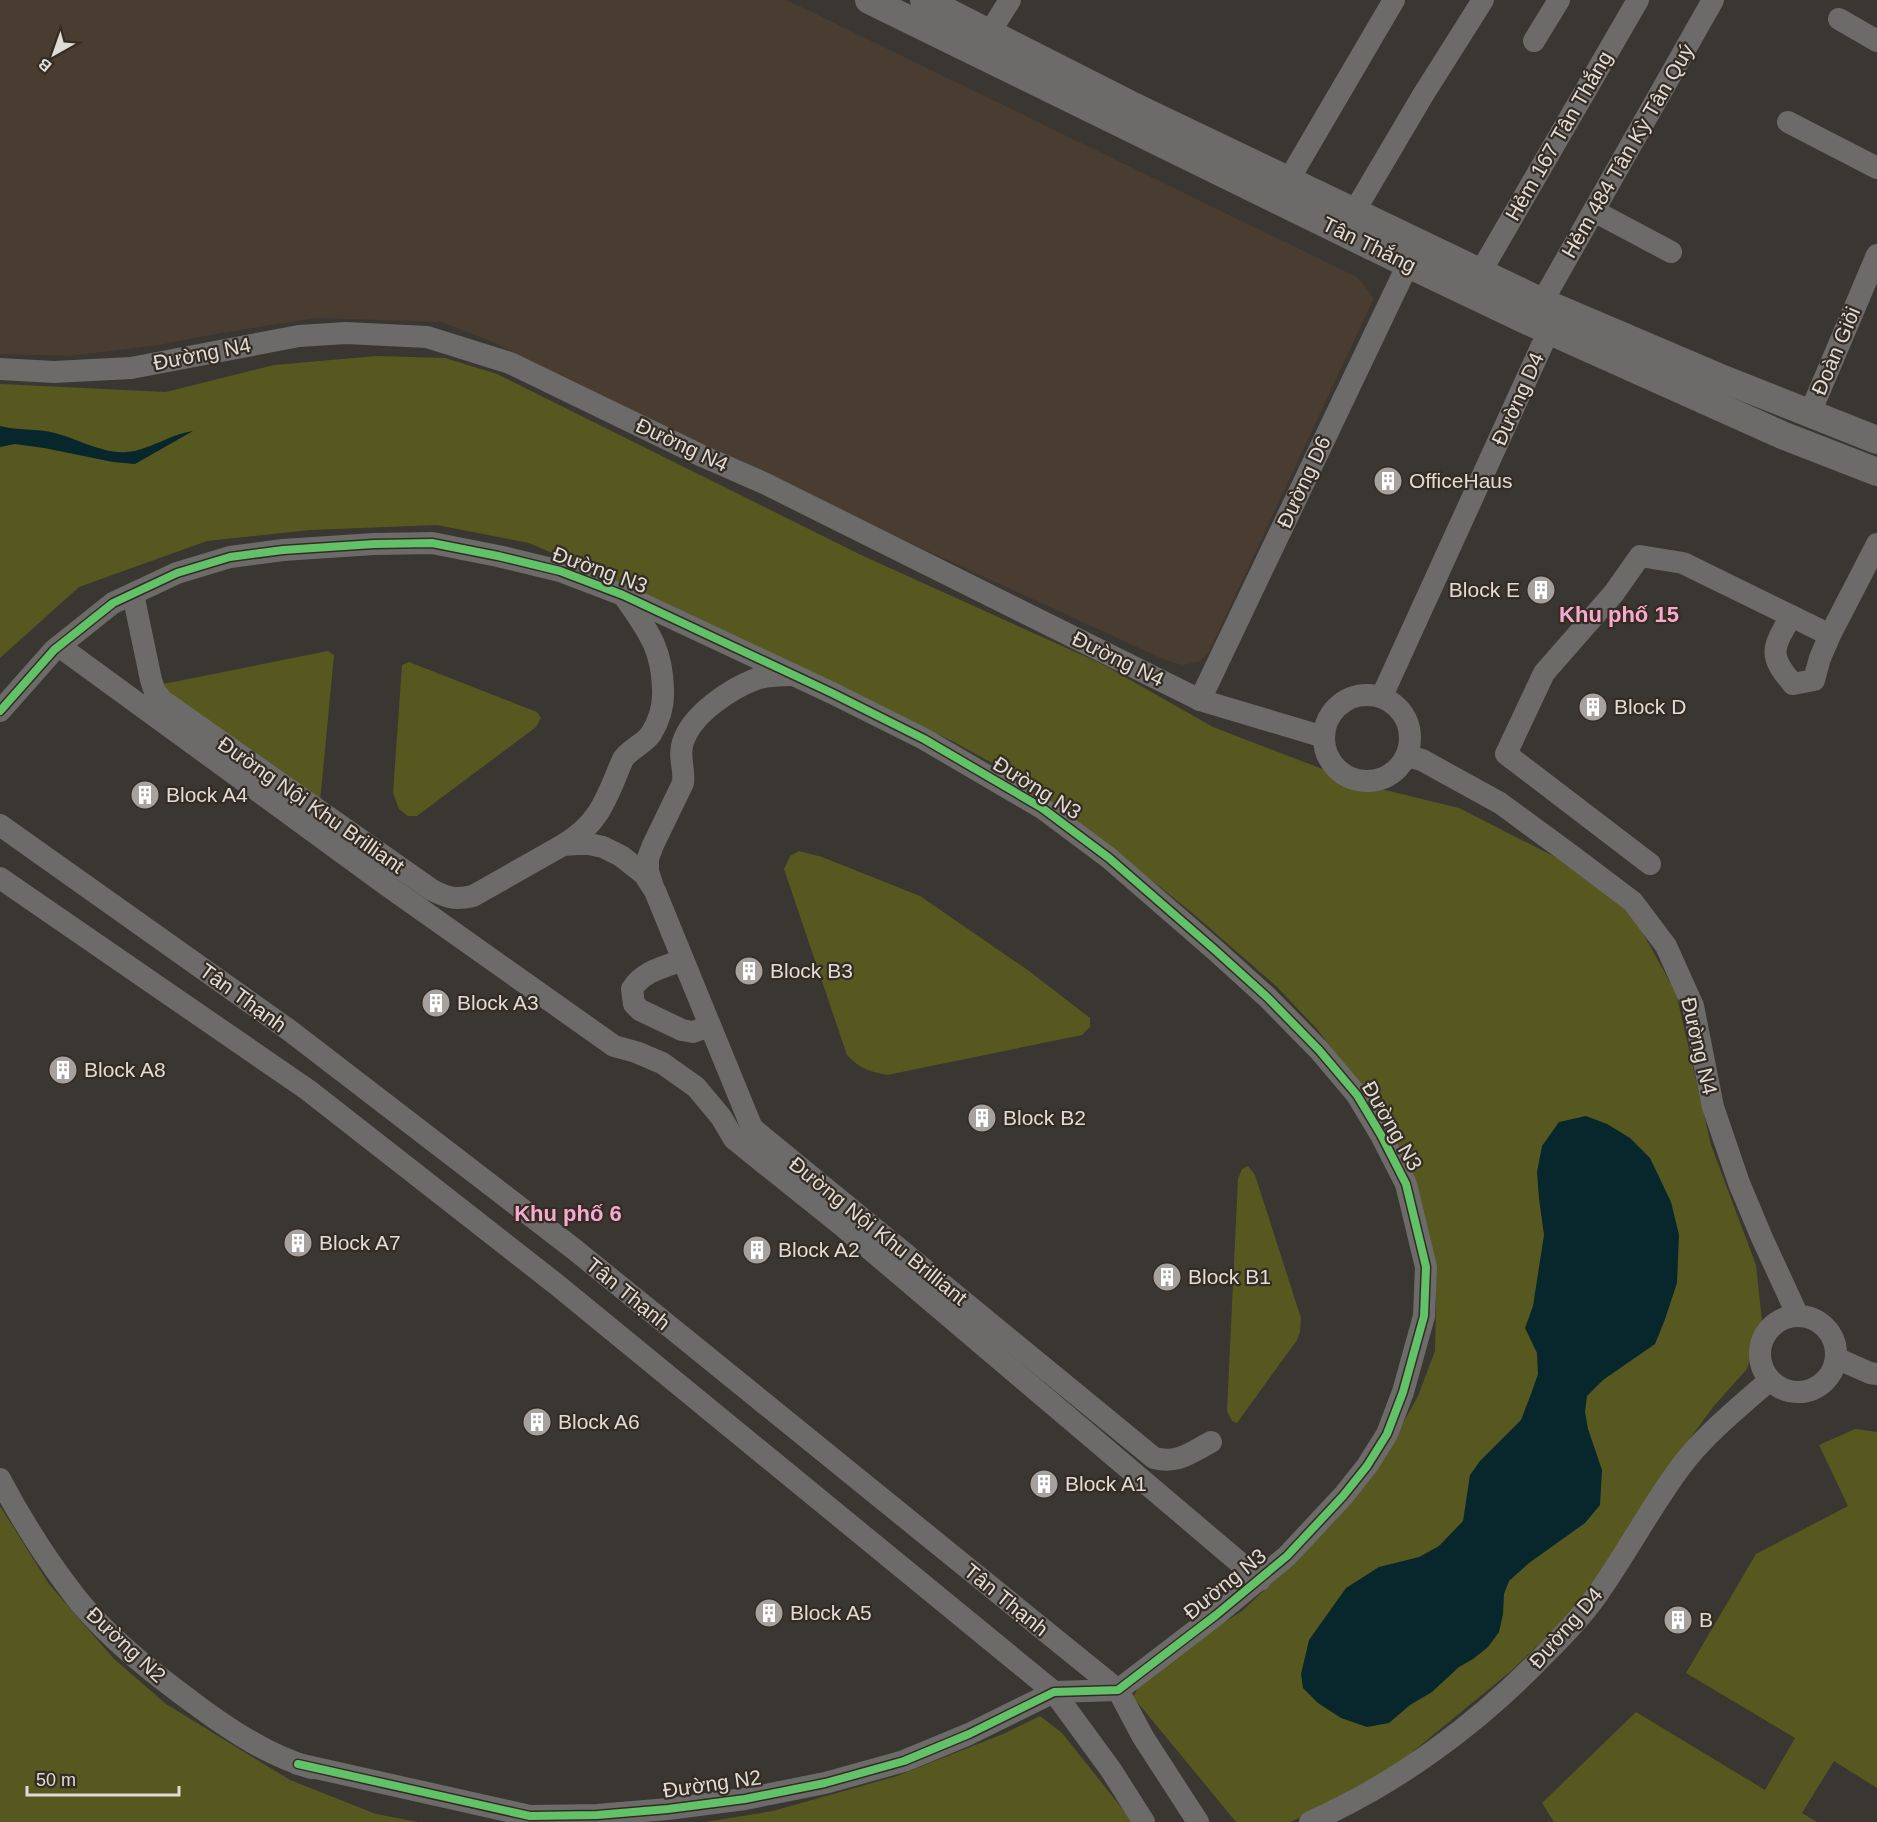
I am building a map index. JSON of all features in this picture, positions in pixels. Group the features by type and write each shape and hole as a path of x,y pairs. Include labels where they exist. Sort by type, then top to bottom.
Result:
{"street":[{"name":"Tân Thắng","path":"869,0 1545,316 1782,435 1877,472"},
{"name":"Tân Thắng","path":"924,0 1129,104 1354,212 1413,254"},
{"path":"990,32 1010,0"},
{"path":"1288,181 1394,0"},
{"path":"1354,212 1423,95 1483,0"},
{"path":"1534,40 1558,0"},
{"name":"Hẻm 167 Tân Thắng","path":"1475,283 1638,0"},
{"name":"Hẻm 484 Tân Kỳ Tân Quý","path":"1545,316 1594,211 1713,0"},
{"path":"1839,19 1877,41"},
{"path":"1788,122 1877,168"},
{"path":"1594,211 1671,252"},
{"name":"Đường D6","path":"1200,700 1413,254"},
{"name":"Đoàn Giỏi","path":"1810,413 1877,255"},
{"name":"Tân Thắng","path":"1545,316 1719,377 1877,440"},
{"name":"Đường D4","path":"1382,696 1545,316"},
{"name":"Đường N4","path":"0,369 54,372 131,368 299,336 346,333 427,337 510,363 562,387 700,455 766,484 1200,700 1324,737"},
{"name":"Đường N3","path":"0,711 59,645 113,603 177,573 230,556 375,544 432,543 560,571 623,595 924,739 1042,808 1109,858 1267,997 1319,1050 1357,1095 1406,1184 1426,1267 1424,1316 1403,1392 1387,1434 1367,1466 1317,1525 1287,1556 1216,1616 1118,1690"},
{"path":"1791,616 1775,645 1778,667 1793,684 1815,680 1820,658 1830,635 1877,544"},
{"path":"1650,864 1506,754 1544,673 1614,593 1640,556 1683,563 1830,635"},
{"name":"Đường Nội Khu Brilliant","path":"133,594 155,692 163,701 432,890 447,898 460,899 473,896 493,886 563,845 585,829 595,818 623,759 651,733 663,701 662,668 649,633 623,595"},
{"path":"59,645 388,886 614,1046 662,1063 696,1087 721,1117 734,1138 845,1228 1260,1580"},
{"name":"Đường Nội Khu Brilliant","path":"794,675 774,675 756,680 716,702 695,719 686,732 680,754 684,774 683,783 650,852 648,871 752,1128 1154,1458 1167,1461 1179,1459 1211,1442"},
{"path":"1364,695 1382,696 1403,713 1409,726 1411,739 1407,756 1392,775 1366,782 1352,779 1340,772 1330,761 1324,737 1329,718 1338,707 1350,699 1364,695"},
{"path":"641,743 652,741 666,744 678,755 682,764"},
{"name":"Đường N4","path":"1407,756 1422,760 1500,803 1571,855 1633,902 1666,946 1693,1006 1713,1107 1739,1183 1798,1316"},
{"path":"595,818 596,835 603,847"},
{"name":"Tân Thạnh","path":"0,825 289,1030 574,1249 1118,1690 1143,1737 1198,1822"},
{"name":"Đường Nội Khu Brilliant","path":"563,845 589,844 603,847 628,861 644,874 655,891"},
{"path":"628,861 642,859 650,852"},
{"name":"Tân Thạnh","path":"0,878 308,1090 556,1284 1054,1692 1111,1770 1144,1822"},
{"path":"683,960 647,973 637,980 632,989 634,1004 640,1010 682,1030 693,1032 710,1026"},
{"path":"1798,1316 1810,1318 1822,1324 1833,1340 1836,1358 1833,1370 1826,1380 1810,1390 1792,1392 1780,1388 1763,1370 1760,1357 1761,1345 1766,1333 1774,1324 1785,1318 1798,1316"},
{"path":"1836,1358 1877,1374"},
{"name":"Đường D4","path":"1310,1822 1396,1776 1502,1697 1526,1674 1568,1630 1596,1596 1680,1467 1711,1434 1770,1380"},
{"name":"Đường N2","path":"0,1479 10,1499 69,1589 108,1632 161,1680 222,1723 287,1761 530,1816 597,1815 668,1809 745,1799 825,1783 904,1761 969,1734 1054,1692 1118,1690"}],"shaded area":[{"path":"0,0 787,0 1357,277 1374,298 1209,652 1199,662 1182,665 1165,660 717,454 495,343 441,322 316,318 159,345 71,356 0,354"},
{"path":"377,356 445,358 497,374 861,555 1104,665 1213,727 1364,785 1459,808 1565,862 1634,917 1676,993 1711,1145 1756,1265 1762,1321 1747,1369 1713,1407 1665,1473 1610,1569 1569,1615 1511,1671 1399,1763 1291,1822 1236,1822 1133,1697 1141,1682 1171,1657 1242,1611 1304,1553 1374,1475 1418,1396 1435,1351 1436,1304 1433,1254 1349,1071 1317,1029 1276,986 1190,911 1065,811 1012,774 954,742 610,578 529,543 437,525 310,530 207,541 79,587 0,658 0,384 166,392 274,365"},
{"path":"328,651 334,655 320,802 168,695 163,684"},
{"path":"409,662 537,712 541,718 536,727 417,816 408,816 399,809 393,793 402,665"},
{"path":"799,851 822,857 920,896 1029,971 1090,1018 1090,1027 1082,1035 887,1075 861,1066 847,1055 784,869 790,856"},
{"path":"1248,1166 1255,1175 1301,1318 1297,1340 1237,1423 1232,1421 1227,1411 1238,1179 1242,1169"},
{"path":"1855,1429 1877,1432 1877,1788 1834,1761 1802,1813 1817,1822 1554,1822 1542,1803 1636,1712 1765,1790 1795,1738 1686,1673 1756,1554 1848,1506 1819,1445"},
{"path":"0,1506 49,1584 113,1658 166,1704 290,1780 376,1814 418,1822 0,1822"},
{"path":"1040,1716 1062,1733 1133,1822 705,1822 773,1811 897,1776 1003,1734"}],"water":[{"path":"0,426 48,431 118,452 135,451 193,431 135,464 15,444 0,447"},
{"path":"1586,1116 1607,1124 1630,1138 1650,1158 1671,1202 1679,1235 1677,1283 1655,1344 1603,1380 1587,1396 1585,1412 1588,1429 1602,1470 1600,1505 1585,1523 1529,1563 1509,1581 1504,1594 1499,1632 1488,1647 1389,1723 1367,1727 1341,1718 1318,1703 1303,1688 1301,1674 1309,1640 1346,1588 1379,1567 1419,1557 1439,1546 1463,1521 1470,1475 1480,1461 1521,1420 1538,1374 1537,1353 1525,1328 1533,1306 1544,1235 1537,1172 1542,1146 1559,1122"}],"cycle path":[{"path":"0,711 54,650 113,603 177,573 230,557 283,550 432,543 560,571 623,595 832,693 924,739 1042,808 1109,858 1215,950 1267,997 1319,1050 1357,1095 1406,1184 1426,1267 1424,1316 1403,1392 1387,1434 1367,1466 1343,1496 1287,1556 1216,1615 1118,1690 1054,1692 969,1734 904,1761 825,1783 745,1799 668,1809 597,1815 530,1816 298,1764"}],"place":[{"name":"OfficeHaus","path":"1388,481"},
{"name":"Block E","path":"1541,590"},
{"name":"Block D","path":"1593,707"},
{"name":"Block A4","path":"145,795"},
{"name":"Block B3","path":"749,971"},
{"name":"Block A3","path":"436,1003"},
{"name":"Block A8","path":"63,1070"},
{"name":"Block B2","path":"982,1118"},
{"name":"Block A7","path":"298,1243"},
{"name":"Block A2","path":"757,1250"},
{"name":"Block B1","path":"1167,1277"},
{"name":"Block A6","path":"537,1422"},
{"name":"Block A1","path":"1044,1484"},
{"name":"Block A5","path":"769,1613"},
{"name":"B","path":"1678,1620"}],"district":[{"name":"Khu phố 15","path":"1619,614"},
{"name":"Khu phố 6","path":"568,1213"}]}
